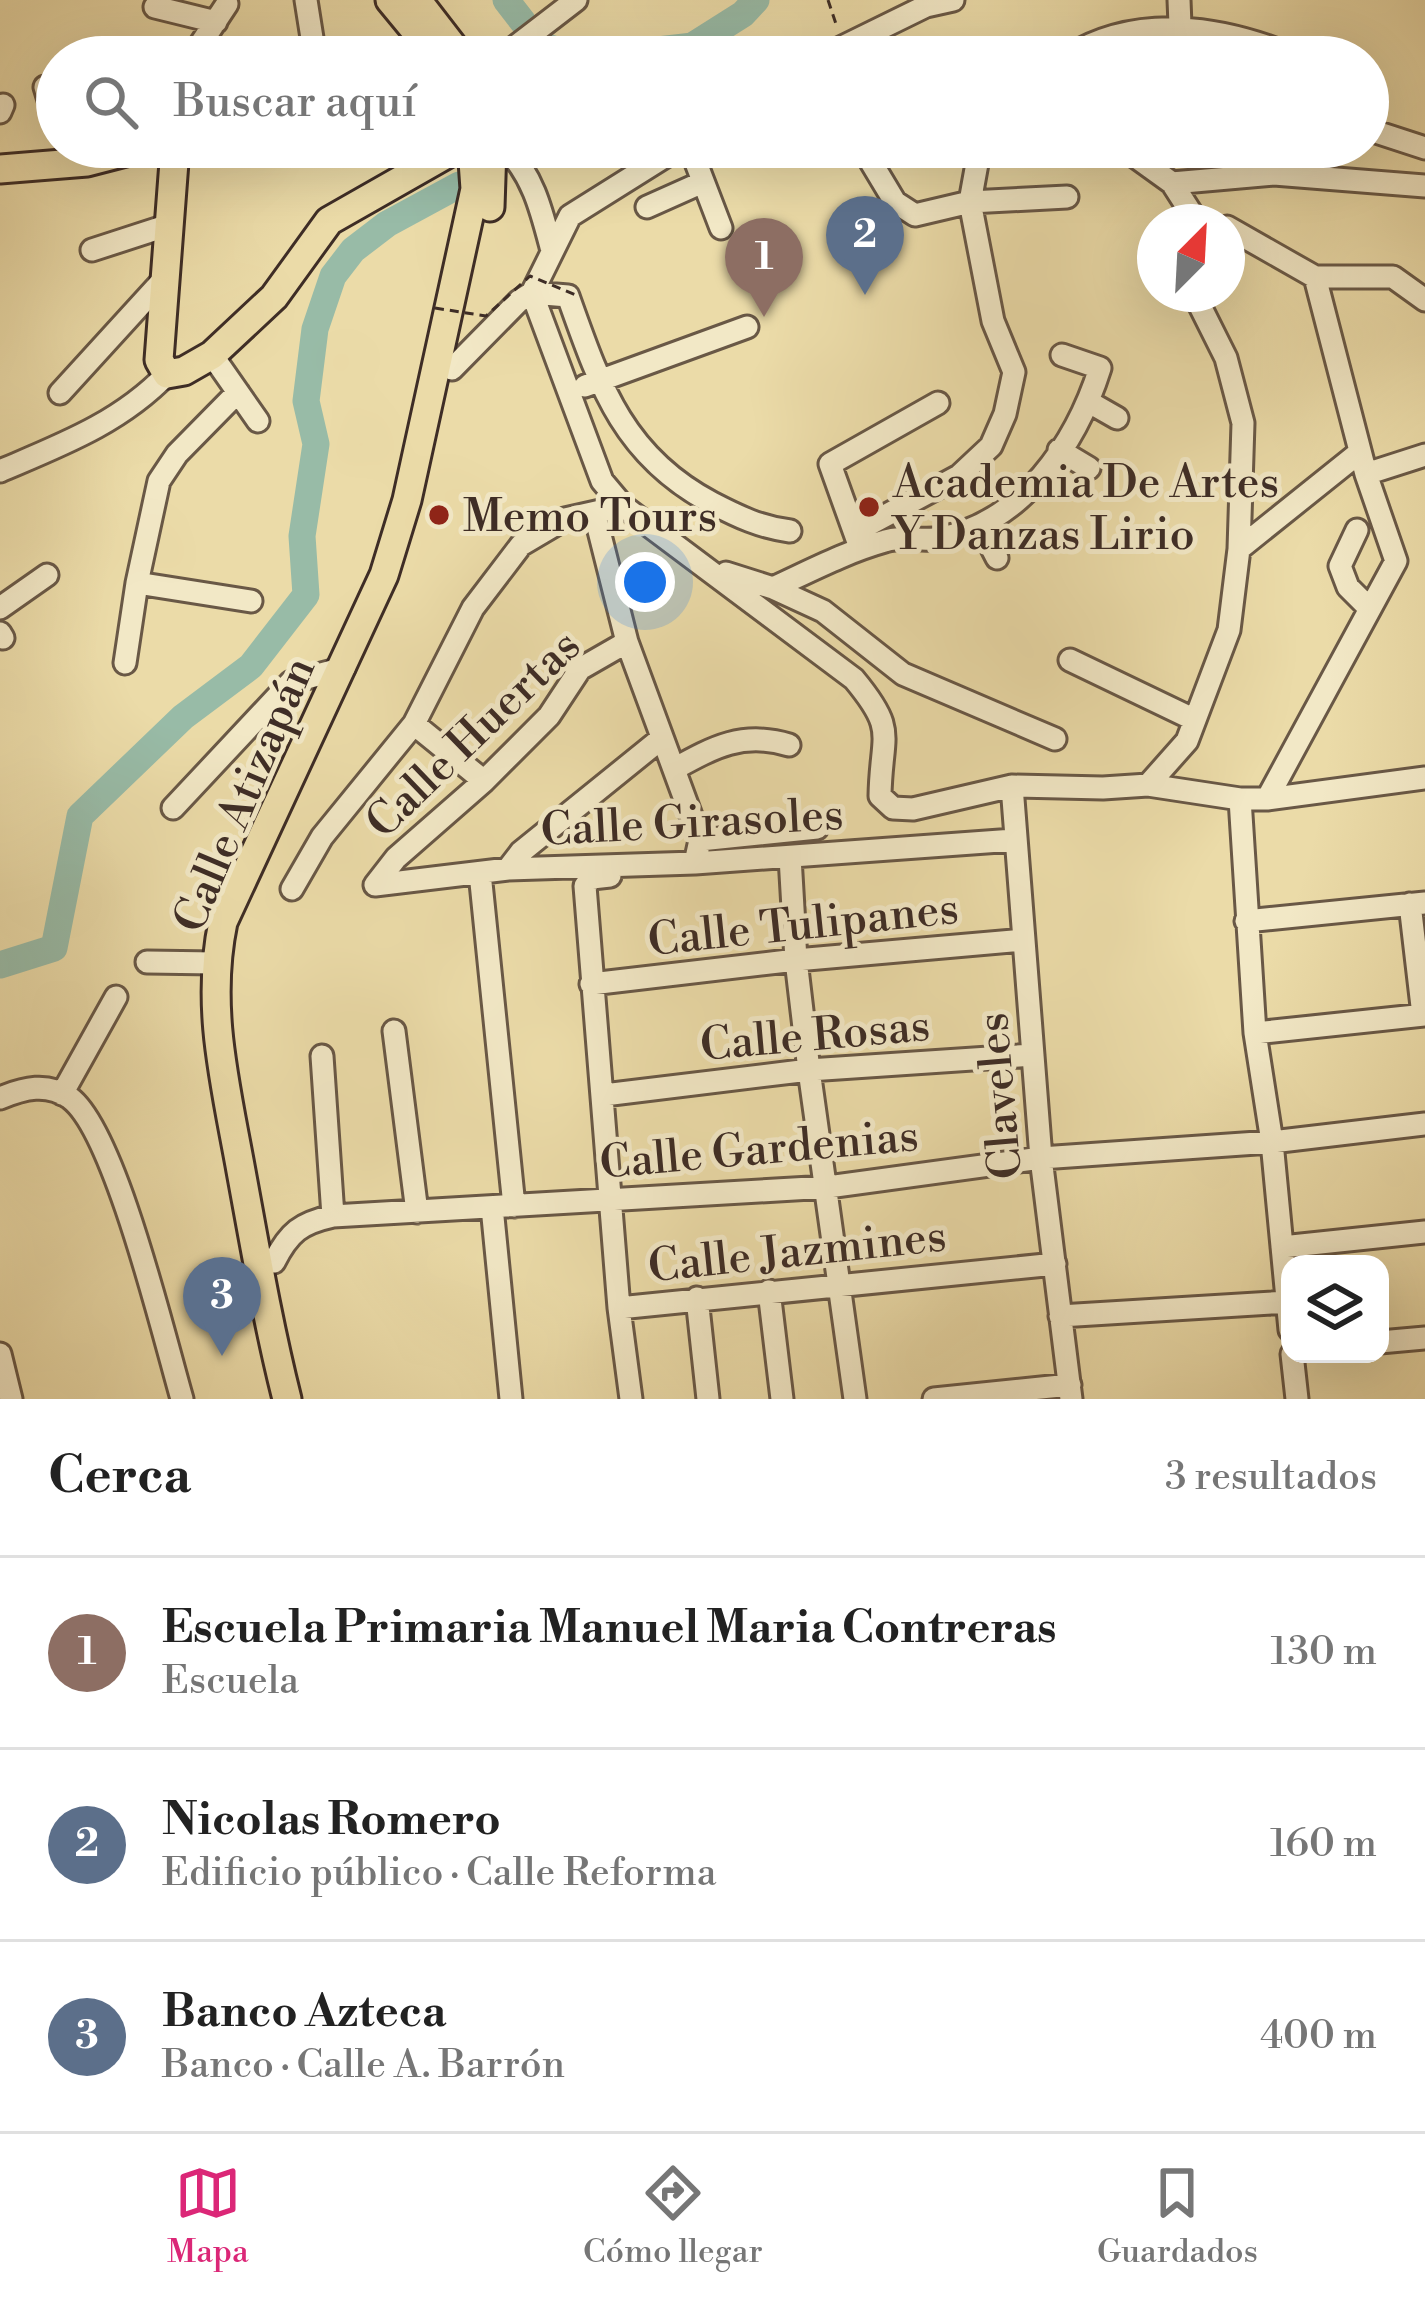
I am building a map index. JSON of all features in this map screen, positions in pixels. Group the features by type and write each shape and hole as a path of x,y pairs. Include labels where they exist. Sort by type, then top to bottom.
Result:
{"main road":[{"path":"390,0 420,36"},
{"path":"417,0 445,36"},
{"path":"0,169 36,161"},
{"path":"174,168 159,360 167,374 184,371 212,355 274,297 329,221 422,168"},
{"path":"443,369 475,189 474,168"},
{"path":"443,369 493,195 492,168"},
{"name":"Calle Atizapán","path":"266,1263 216,1040 214,963 224,922 384,575 443,369"},
{"name":"Calle Atizapán","path":"266,1263 234,1035 231,962 240,928 358,679 398,583 422,506 443,369"},
{"path":"266,1263 287,1399"},
{"path":"266,1263 304,1399"}],"street":[{"path":"306,0 312,36"},
{"path":"529,36 576,0"},
{"path":"860,36 926,6 953,0"},
{"path":"1179,0 1180,25"},
{"path":"155,7 222,13 206,36"},
{"path":"1116,36 1180,25 1220,36"},
{"path":"1389,136 1425,148"},
{"path":"522,168 538,196 551,247"},
{"path":"443,369 532,293 570,216 647,168"},
{"path":"698,168 721,228"},
{"path":"875,168 895,202 915,215 970,202 1066,197"},
{"path":"773,588 959,476 991,446 1005,414 1014,372 993,321 970,202 976,168"},
{"path":"1151,168 1172,183 1189,204"},
{"path":"1172,183 1274,174 1425,186"},
{"path":"647,207 704,182"},
{"path":"92,250 169,225"},
{"path":"1245,237 1316,278 1393,277 1425,300"},
{"path":"60,393 164,278"},
{"path":"1267,799 1396,561 1357,464 1316,278"},
{"path":"532,293 568,296 598,382 625,430 665,473 758,527 790,531"},
{"path":"532,293 602,481 623,506 854,679 877,706 886,728 880,796 893,808 913,809 1012,786 1148,785 1267,799 1418,780 1425,760"},
{"path":"1148,785 1186,741 1195,720 1229,631 1239,549 1243,423 1226,358 1203,312"},
{"path":"567,392 748,327"},
{"path":"212,355 258,421"},
{"path":"857,541 937,539 981,527 1025,497 1089,402 1100,368 1062,356"},
{"path":"2,465 79,439 141,401 167,374"},
{"path":"125,662 160,481 177,454 238,392"},
{"path":"1089,402 1117,418"},
{"path":"857,541 830,464 938,403"},
{"path":"1059,450 1089,468"},
{"path":"1239,549 1357,464 1425,455"},
{"path":"292,889 322,837 414,724 473,608 521,545 565,519 623,506"},
{"path":"595,514 627,642 700,841"},
{"path":"981,527 997,558"},
{"path":"1357,530 1340,566 1348,587 1370,609"},
{"path":"710,567 823,611 903,674 1055,739"},
{"path":"0,608 47,575"},
{"path":"137,583 251,602"},
{"name":"Calle Huertas","path":"375,885 396,858 549,716 580,669 627,642"},
{"path":"1070,660 1195,720"},
{"path":"173,808 291,682 344,668"},
{"path":"414,724 484,781"},
{"path":"674,769 733,740 764,737 789,746"},
{"path":"508,869 521,852 662,738"},
{"name":"Claveles","path":"1012,786 1041,1158 1071,1392"},
{"path":"1240,799 1255,1033 1283,1255"},
{"path":"631,1399 591,984 587,880 667,872 684,864 700,841 817,828"},
{"name":"Calle Girasoles","path":"375,885 508,869 684,864 1014,840"},
{"path":"790,857 808,1070 856,1399"},
{"path":"480,872 511,1399"},
{"path":"1246,921 1418,903 1424,1015 1255,1033"},
{"name":"Calle Tulipanes","path":"591,984 1024,940"},
{"path":"147,962 214,963"},
{"path":"62,1094 116,997"},
{"path":"394,1031 416,1212"},
{"name":"Calle Rosas","path":"604,1095 808,1070 1033,1055"},
{"path":"322,1056 333,1216"},
{"path":"0,1098 41,1087 62,1094 91,1120 111,1165 182,1399"},
{"name":"Calle Gardenias","path":"266,1263 295,1229 333,1216 828,1187 1041,1158 1272,1142 1425,1124"},
{"path":"1282,1247 1425,1232"},
{"name":"Calle Jazmines","path":"619,1308 1055,1264"},
{"path":"769,1291 782,1399"},
{"path":"697,1298 708,1399"},
{"path":"1060,1316 1281,1302"},
{"path":"1389,1341 1425,1338"},
{"path":"0,1354 11,1399"},
{"path":"1293,1363 1297,1399"},
{"path":"934,1399 1071,1392"}],"path":[{"path":"828,0 839,36"},
{"path":"435,308 485,316 530,276 576,295"}],"waterway":[{"path":"506,0 523,22"},
{"path":"708,36 756,0"},
{"path":"0,965 54,948 80,816 183,717 251,666 306,595 302,536 316,444 306,401 315,329 333,276 353,250 387,224 459,185"}],"place":[{"name":"Nicolas Romero","path":"865,295"},
{"name":"Escuela Primaria Manuel Maria Contreras","path":"764,317"},
{"name":"Academia De Artes Y Danzas Lirio","path":"869,507"},
{"name":"Memo Tours","path":"439,515"},
{"name":"Banco Azteca","path":"222,1356"}]}
